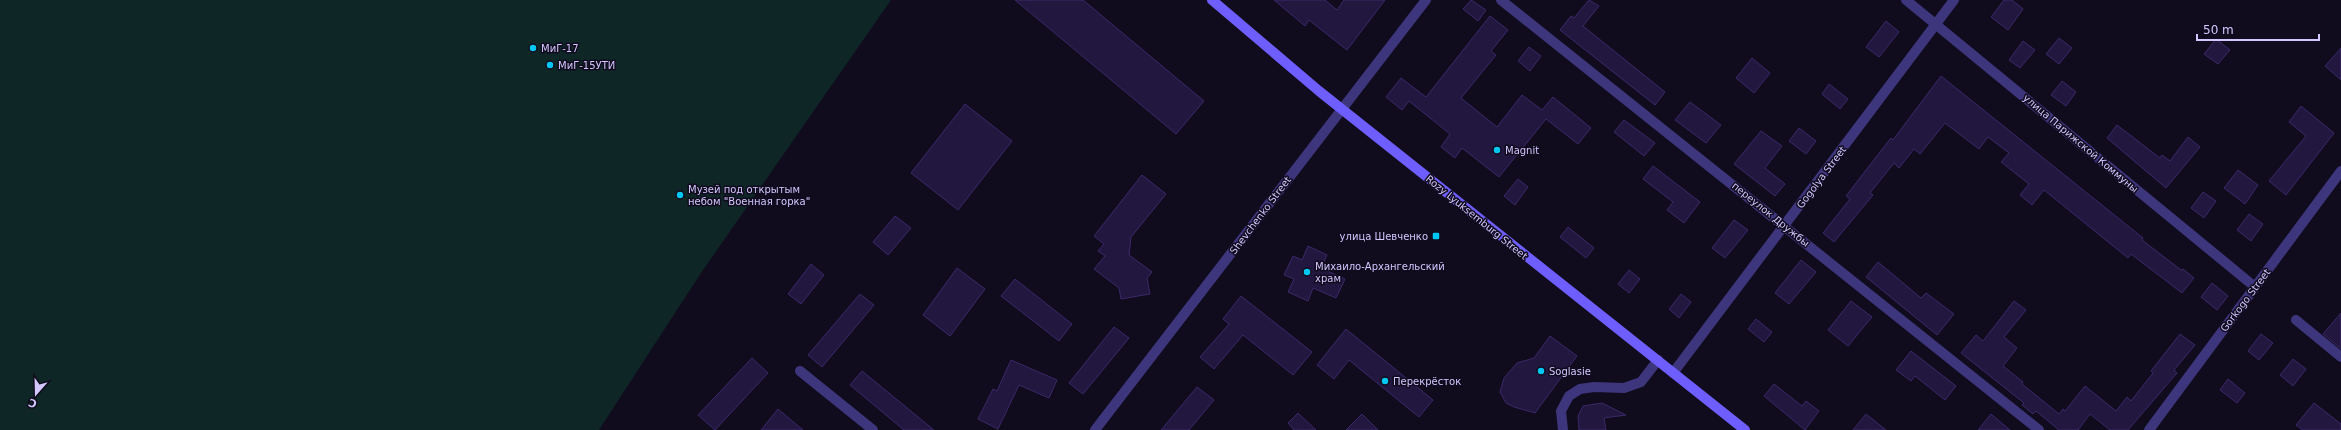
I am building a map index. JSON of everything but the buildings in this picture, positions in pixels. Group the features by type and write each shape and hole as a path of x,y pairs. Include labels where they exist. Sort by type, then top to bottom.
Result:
{"main road":[{"name":"Rozy Lyuksemburg Street","path":"1212,0 1342,109 1745,430"}],"street":[{"name":"Shevchenko Street","path":"1095,430 1426,0"},
{"name":"переулок Дружбы","path":"1501,0 2039,430"},
{"name":"улица Парижской Коммуны","path":"1906,0 2255,287"},
{"name":"Gogolya Street","path":"1673,372 1954,0"},
{"name":"Gorkogo Street","path":"2149,430 2341,171"},
{"path":"2296,320 2341,357"},
{"path":"1563,430 1561,411 1569,396 1580,389 1594,387 1624,388 1641,382 1658,360"},
{"path":"800,371 874,430"}],"green space":[{"path":"0,0 891,0 701,273 599,430 0,430"}],"place":[{"name":"МиГ-17","path":"533,48"},
{"name":"МиГ-15УТИ","path":"550,65"},
{"name":"Magnit","path":"1497,150"},
{"name":"Музей под открытым небом \"Военная горка\"","path":"680,195"},
{"name":"улица Шевченко","path":"1436,236"},
{"name":"Михаило-Архангельский храм","path":"1307,272"},
{"name":"Soglasie","path":"1541,371"},
{"name":"Перекрёсток","path":"1385,381"}]}
